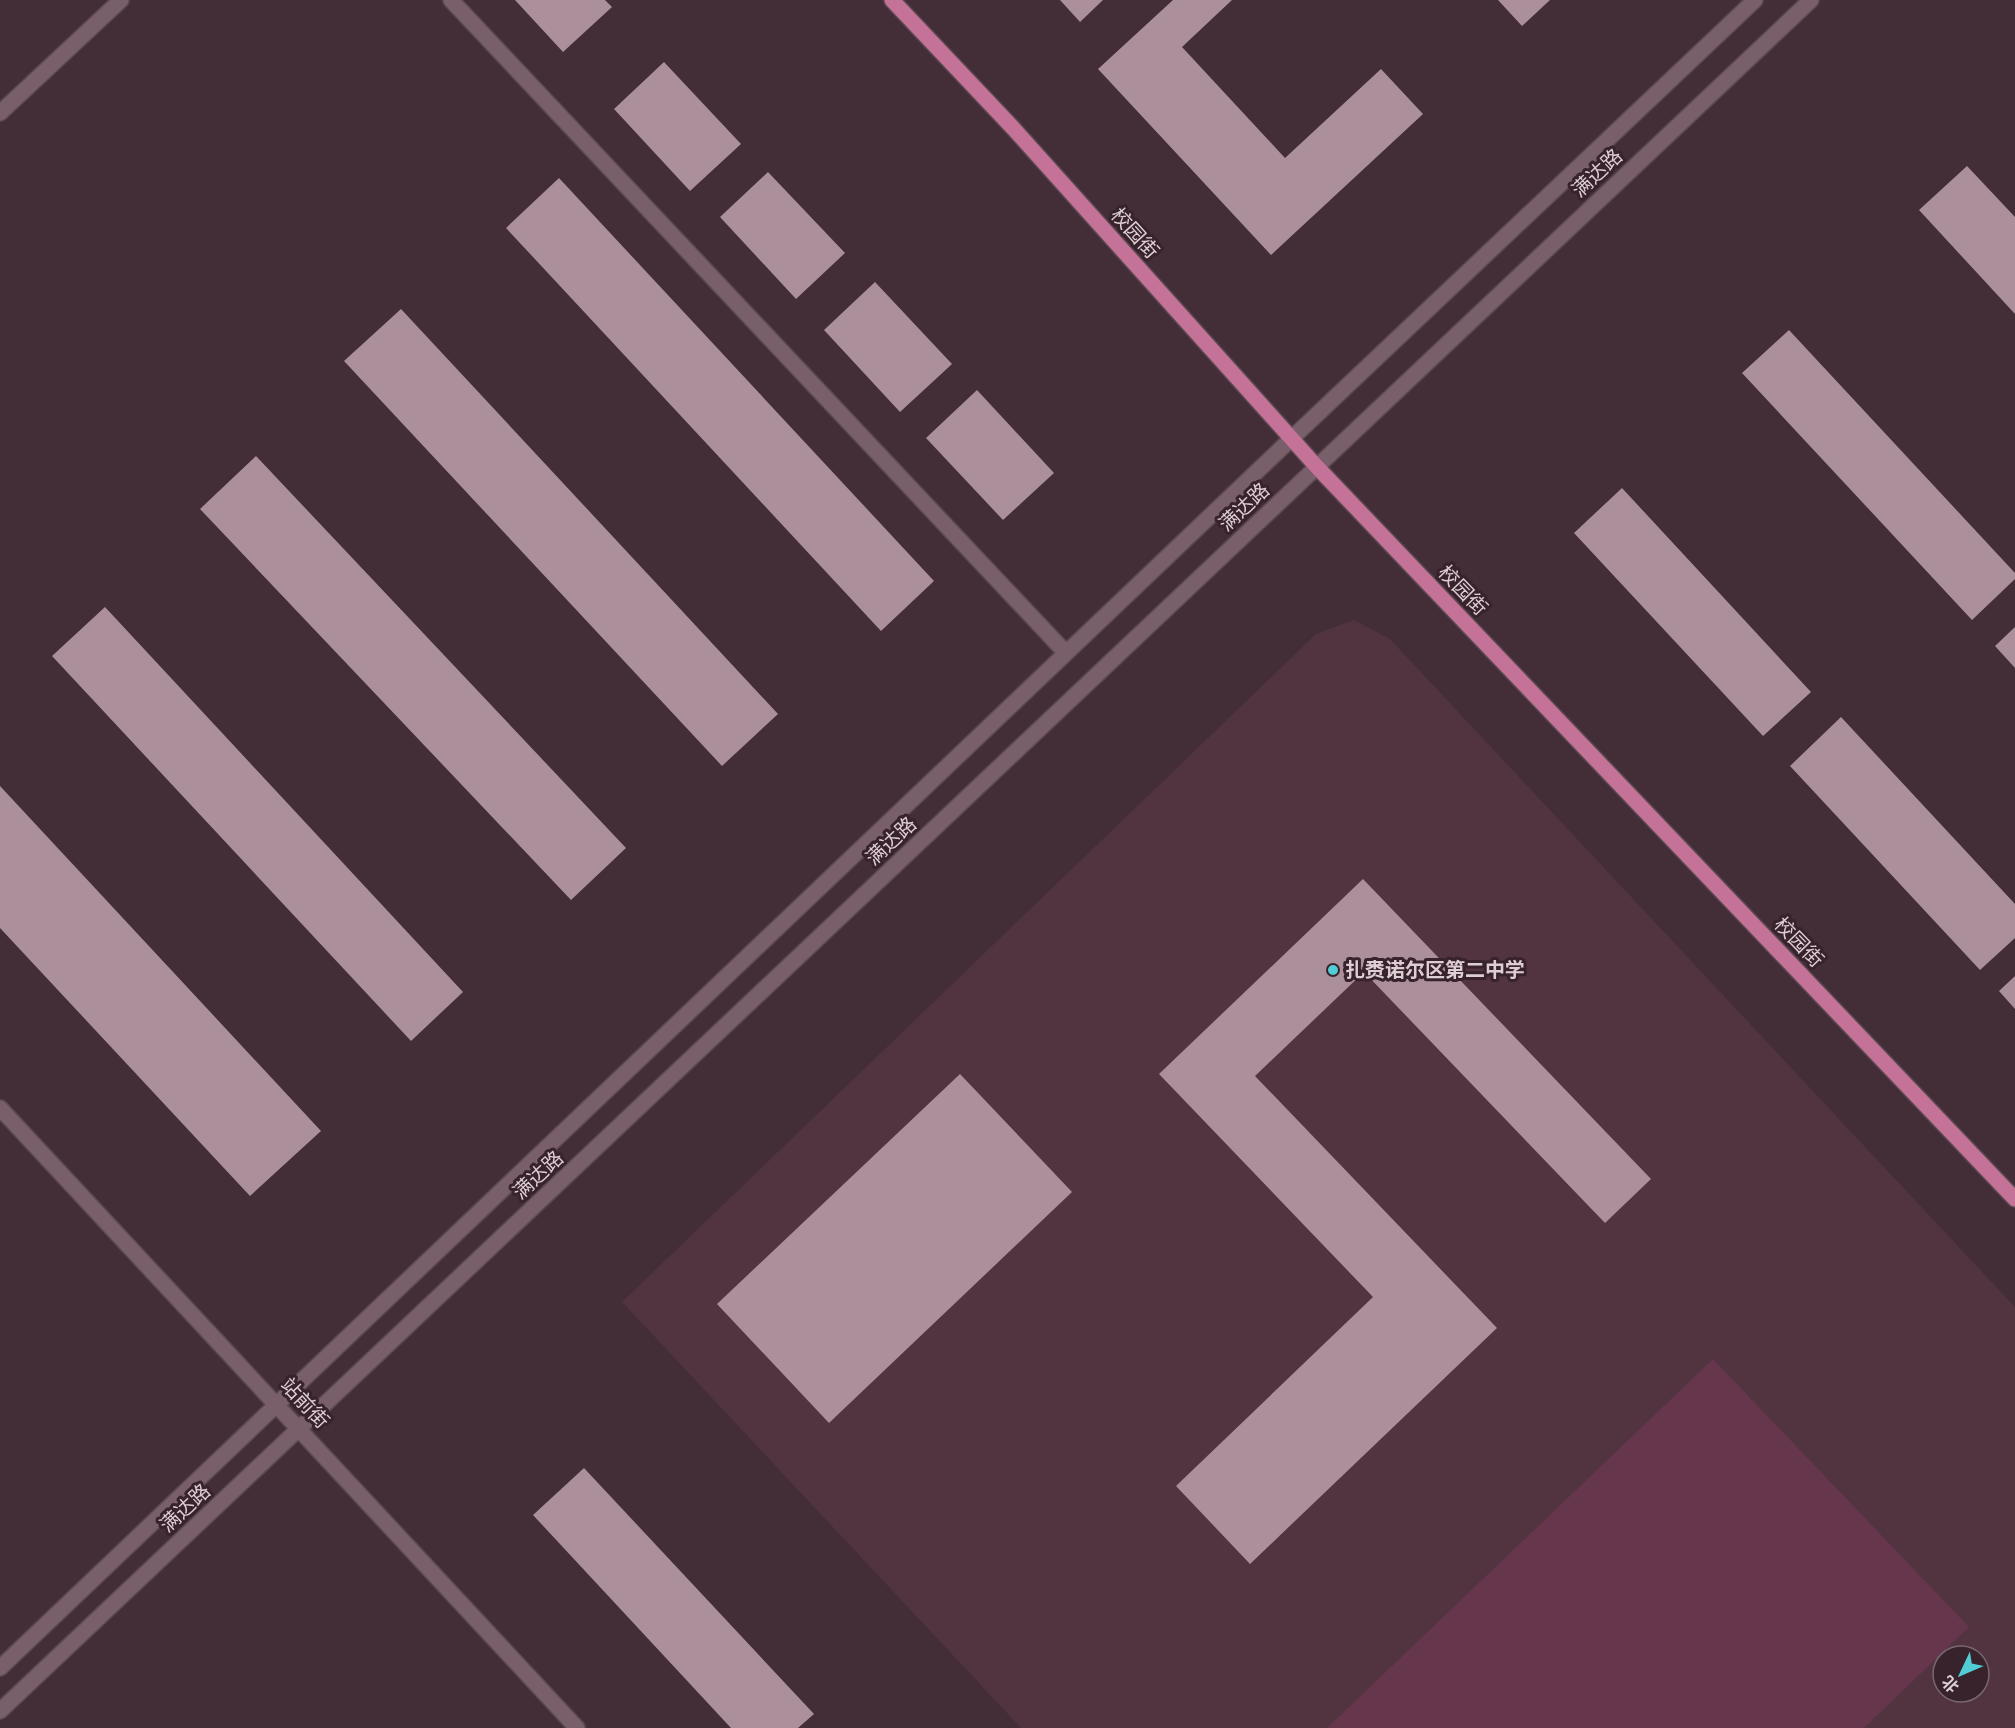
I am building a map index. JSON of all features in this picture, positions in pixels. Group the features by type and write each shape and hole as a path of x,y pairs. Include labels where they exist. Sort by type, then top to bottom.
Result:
{"main road":[{"name":"校园街","path":"892,0 1013,128 1317,467 2015,1199"}],"street":[{"path":"0,113 121,0"},
{"path":"451,0 1066,653"},
{"name":"满达路","path":"0,1668 1755,0"},
{"name":"满达路","path":"0,1712 1810,0"},
{"name":"站前街","path":"0,1108 577,1728"}],"shaded area":[{"name":"扎赉诺尔区第二中学","path":"1354,620 1390,639 2015,1307 2015,1728 1021,1728 622,1302 1316,634"},
{"path":"1713,1359 1969,1627 1951,1644 1931,1644 1931,1664 1864,1728 1327,1728"}],"building":[{"path":"515,0 605,0 612,7 563,52"},
{"path":"1060,0 1103,0 1080,22"},
{"path":"1173,0 1232,0 1182,47 1285,158 1381,69 1423,114 1271,255 1098,69"},
{"path":"1498,0 1550,0 1522,26"},
{"path":"664,62 741,144 690,191 614,109"},
{"path":"1967,166 2015,217 2015,314 1919,210"},
{"path":"768,172 845,253 796,299 720,217"},
{"path":"559,178 934,581 881,631 506,228"},
{"path":"875,282 952,364 900,412 824,330"},
{"path":"401,309 778,714 722,766 344,361"},
{"path":"1789,330 2015,573 2015,579 1972,620 1742,373"},
{"path":"977,390 1054,473 1003,520 926,438"},
{"path":"256,456 626,848 571,900 200,509"},
{"path":"1622,488 1811,692 1763,736 1574,533"},
{"path":"105,607 463,992 411,1041 52,656"},
{"path":"2015,627 2015,668 1995,646"},
{"path":"1841,717 2015,904 2015,938 1980,970 1790,766"},
{"path":"0,786 321,1131 250,1196 0,928"},
{"path":"1363,879 1651,1179 1605,1223 1364,972 1255,1076 1497,1328 1250,1564 1176,1486 1373,1297 1159,1074"},
{"path":"2015,976 2015,1009 1999,991"},
{"path":"960,1074 1072,1192 829,1423 717,1304"},
{"path":"584,1468 814,1714 798,1728 731,1728 533,1515"}],"place":[{"name":"扎赉诺尔区第二中学","path":"1333,970"}]}
